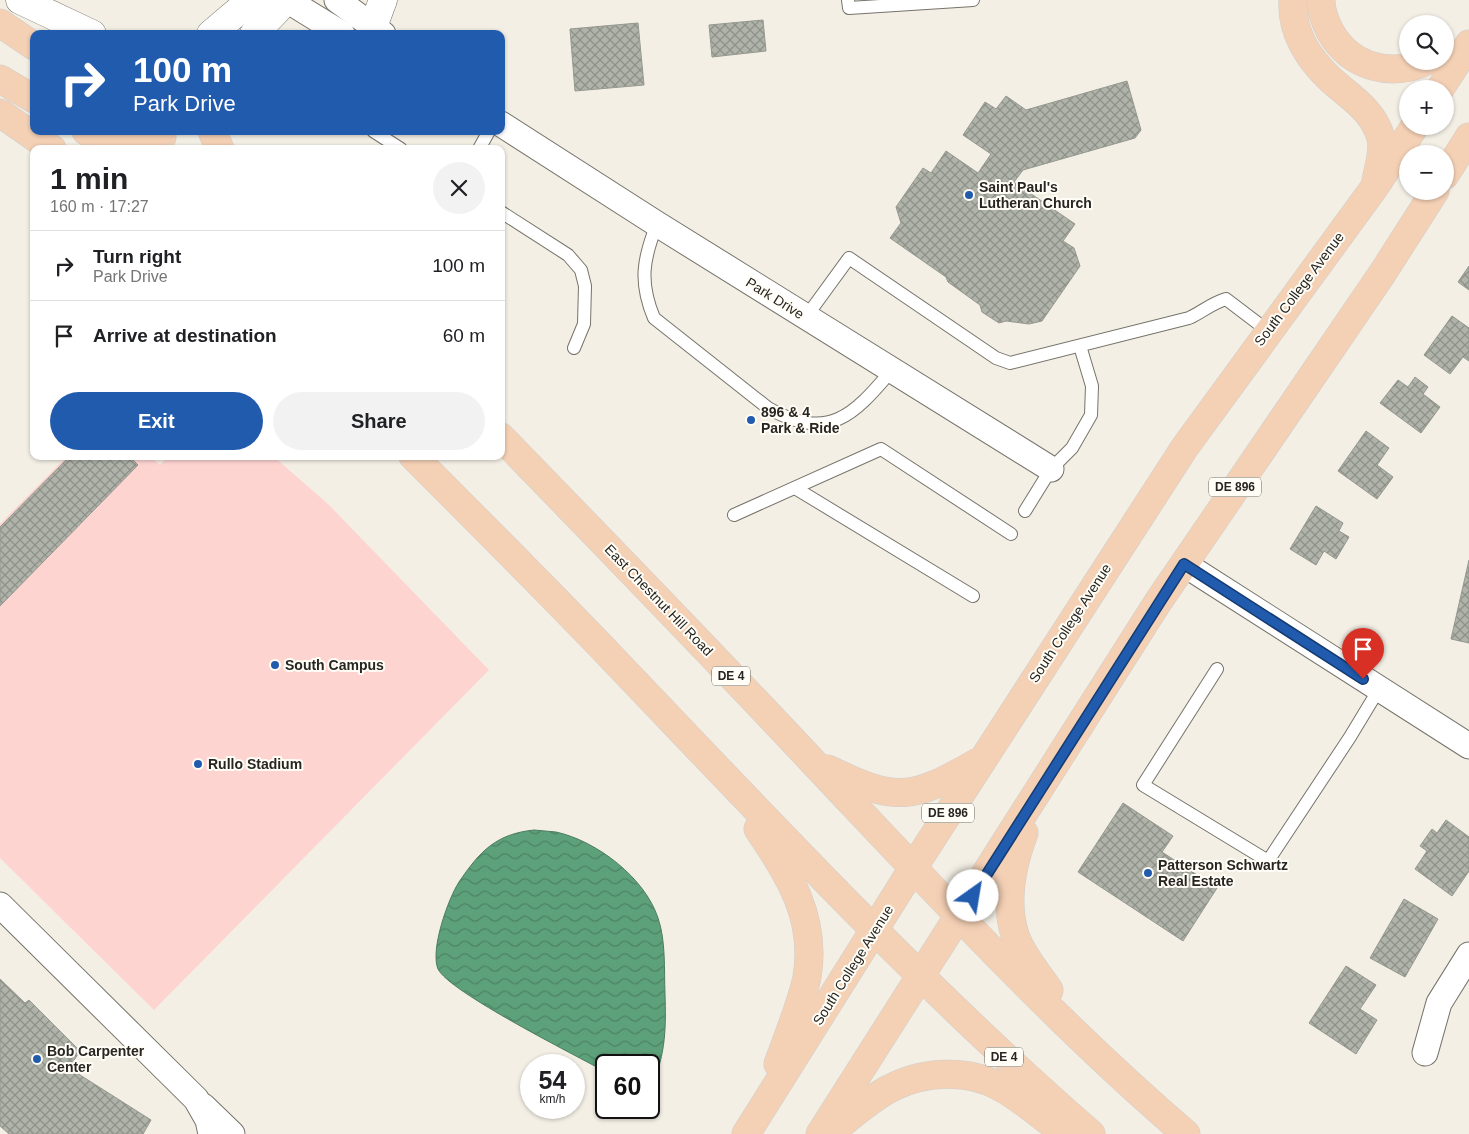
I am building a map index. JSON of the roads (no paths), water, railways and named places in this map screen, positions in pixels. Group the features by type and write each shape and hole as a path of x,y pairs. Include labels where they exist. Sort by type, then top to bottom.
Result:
{"main road":[{"path":"1293,0 1292,18 1308,55 1329,78 1353,96 1372,116 1381,139 1381,157 1374,188"},
{"path":"1321,0 1327,26 1339,46 1355,60 1374,67 1399,69"},
{"path":"0,23 30,43"},
{"path":"1454,49 1469,43"},
{"path":"1446,80 1469,43"},
{"path":"0,79 30,98"},
{"path":"0,113 30,134"},
{"path":"32,135 46,145"},
{"path":"92,135 109,145"},
{"name":"South College Avenue","path":"746,1134 913,868 1185,447 1374,188 1409,135"},
{"path":"144,145 165,137"},
{"path":"1454,161 1469,137"},
{"name":"DE 896","path":"1074,1030 1015,936 1011,911 1010,879 1019,847 1042,787 1184,564 1382,274 1428,200"},
{"name":"East Chestnut Hill Road","path":"505,441 814,762 959,918"},
{"name":"DE 4","path":"417,460 875,930 988,1042 1090,1134"},
{"path":"814,762 865,787 892,793 918,791 943,782 984,758"},
{"path":"716,766 789,875 802,907 808,939 807,977 766,1101"},
{"path":"820,1134 1042,787"},
{"name":"DE 4","path":"959,918 1074,1030 1186,1134"},
{"path":"828,1134 892,1087 920,1078 945,1074 971,1076 1000,1086 1066,1134"}],"street":[{"path":"20,0 84,30"},
{"path":"212,30 216,0"},
{"path":"214,30 244,6 257,0"},
{"path":"258,30 278,9 282,0"},
{"path":"287,0 336,30"},
{"path":"337,0 378,30 383,0"},
{"name":"Park Drive","path":"505,127 657,224 1051,469"},
{"path":"1184,564 1469,746"},
{"path":"0,905 232,1134"},
{"path":"1425,1053 1439,1003 1469,955"},
{"path":"196,1099 208,1120 211,1134"}],"lane":[{"path":"848,0 849,8 972,0"},
{"path":"379,135 395,145"},
{"path":"505,215 568,255 581,270 585,286 584,324 574,348"},
{"path":"657,224 645,254 644,276 645,297 654,318 768,408 786,419 804,423 825,424 848,415 863,405 892,370"},
{"path":"806,317 849,258 996,358 1010,363 1189,318 1204,312 1215,302 1226,299 1268,331"},
{"path":"1024,512 1051,469 1072,448 1091,415 1092,386 1080,346"},
{"path":"734,515 881,449 1011,534"},
{"path":"795,488 973,596"},
{"path":"1217,669 1143,785 1268,862 1350,737 1379,689"}],"water":[{"path":"534,830 556,832 587,844 618,863 652,903 661,927 664,956 665,1017 663,1051 660,1062 660,1054 595,1054 595,1066 585,1061 585,1054 573,1054 465,993 438,969 436,950 441,925 459,882 474,861 490,846 509,835"}],"place":[{"name":"Saint Paul's Lutheran Church","path":"969,195"},
{"name":"896 & 4 Park & Ride","path":"751,420"},
{"name":"South Campus","path":"275,665"},
{"name":"Rullo Stadium","path":"198,764"},
{"name":"Patterson Schwartz Real Estate","path":"1148,873"},
{"name":"Bob Carpenter Center","path":"37,1059"}]}
